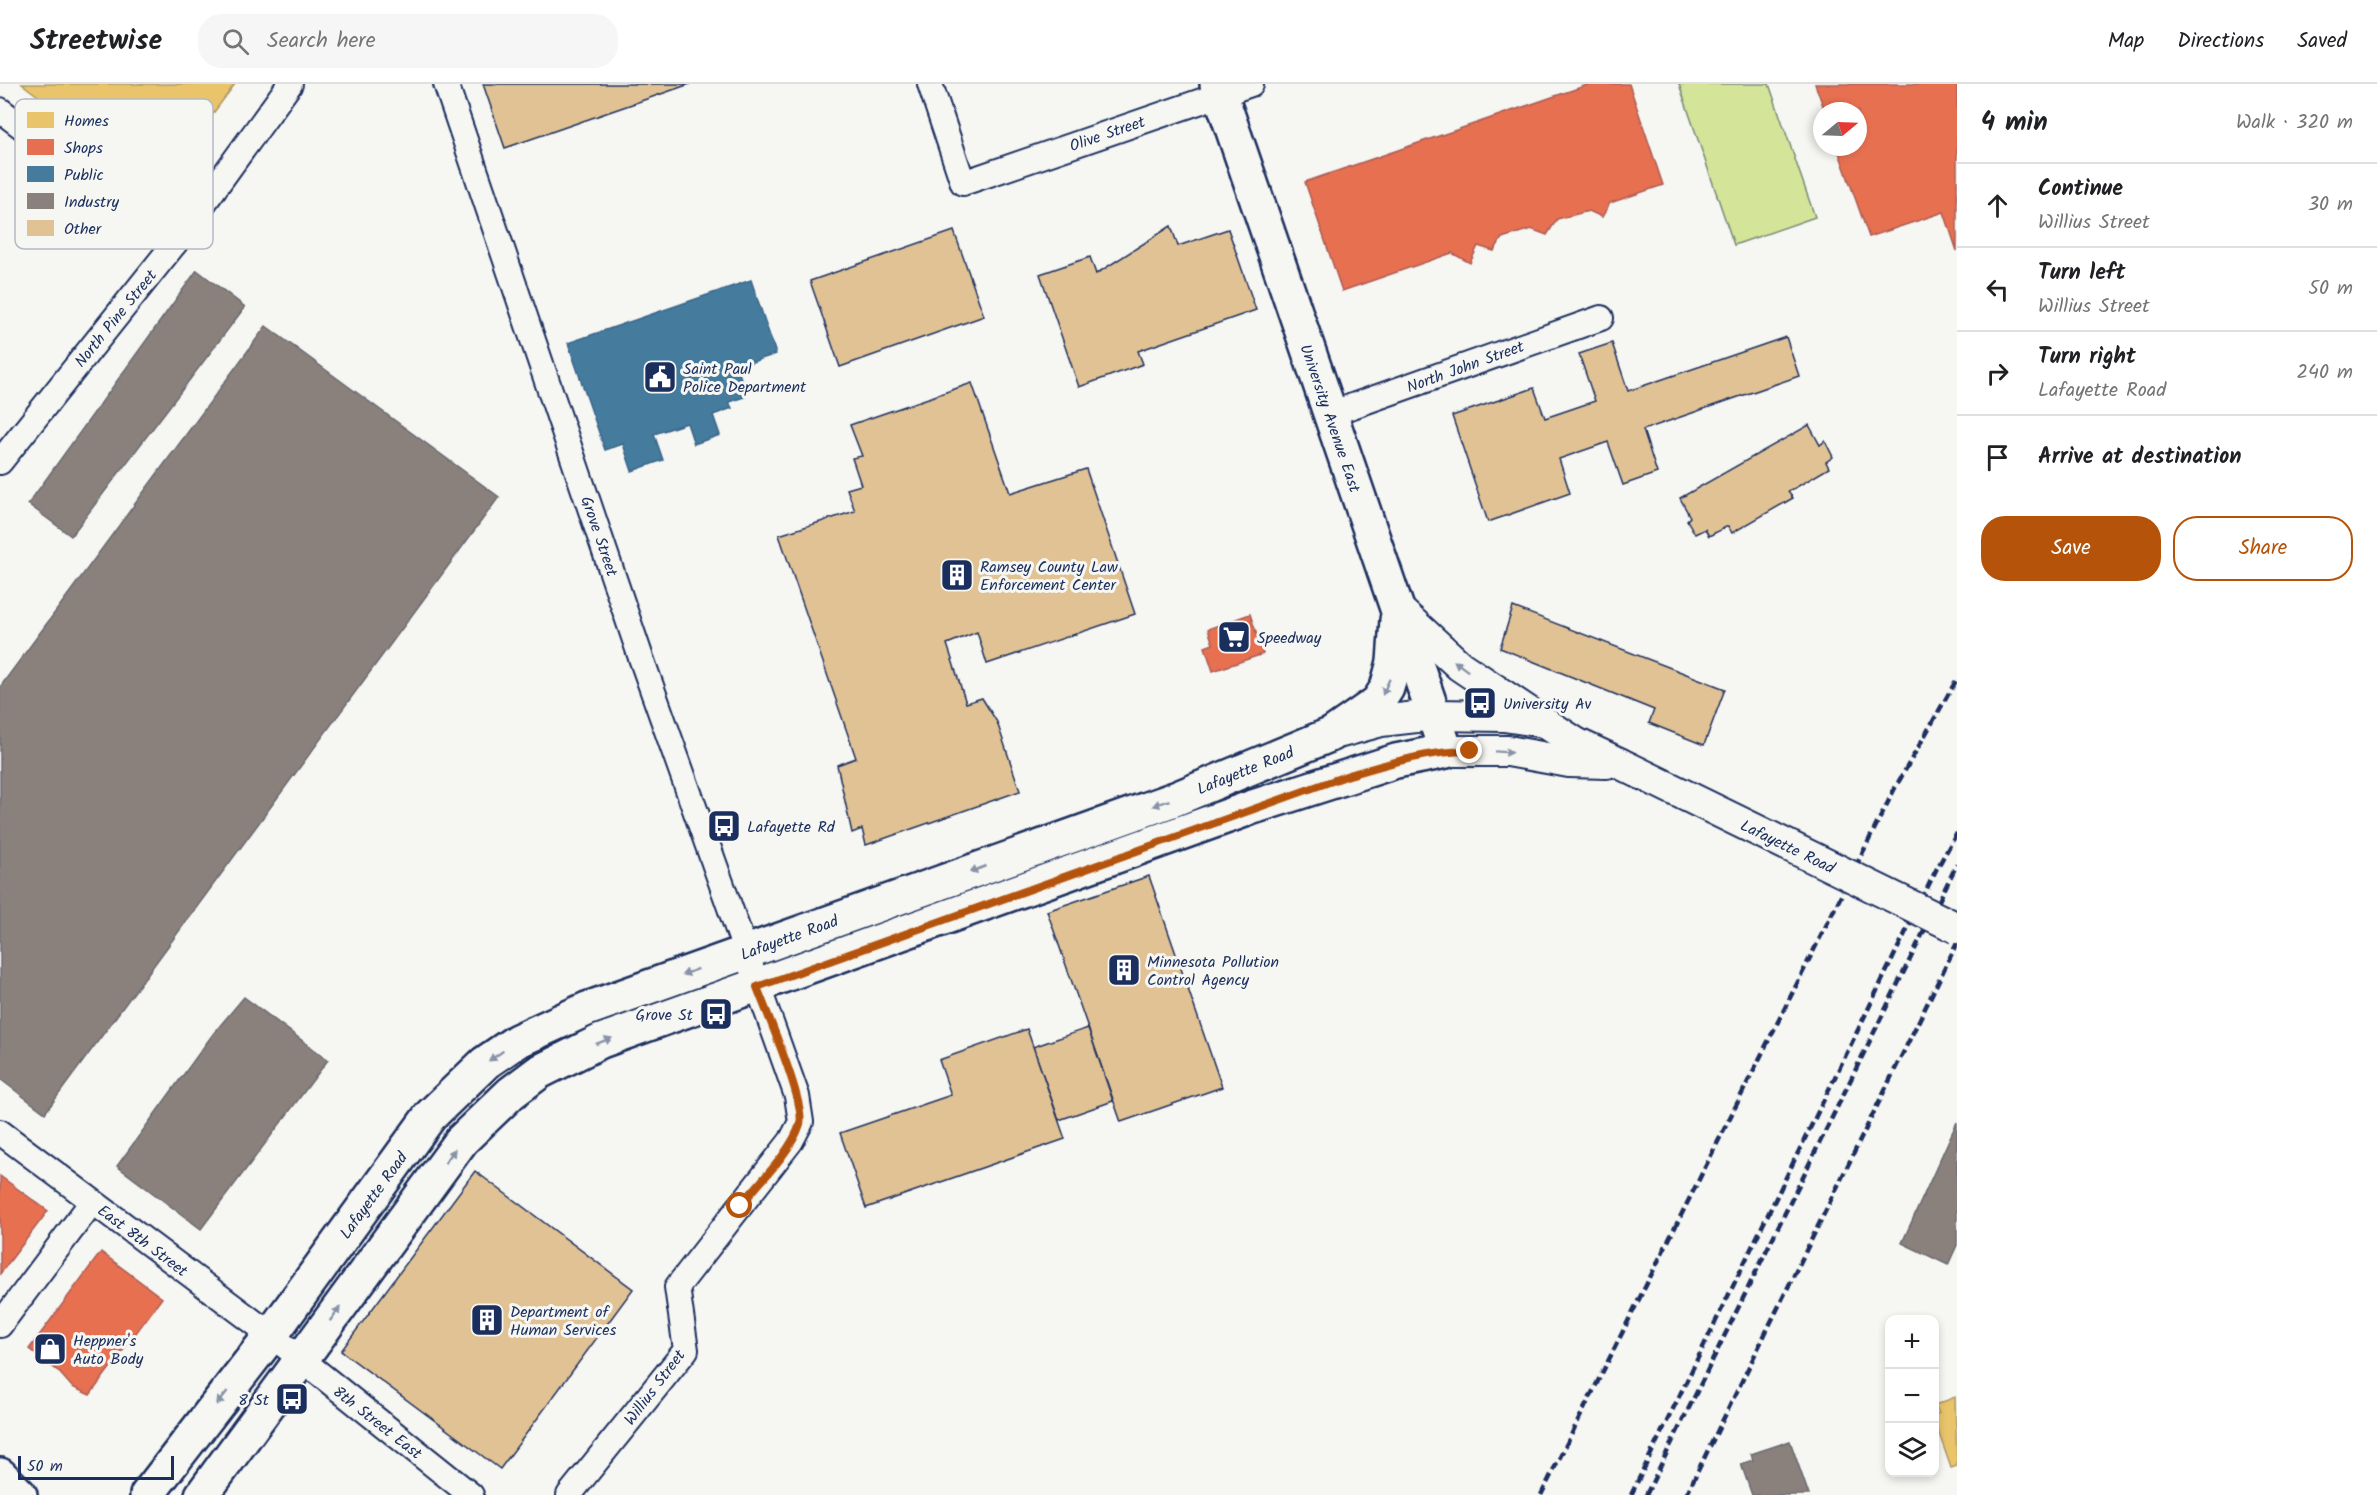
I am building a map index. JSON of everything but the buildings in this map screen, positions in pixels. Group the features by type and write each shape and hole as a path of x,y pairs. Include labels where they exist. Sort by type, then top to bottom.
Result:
{"main road":[{"name":"University Avenue East","path":"1230,87 1330,414 1446,751"},
{"path":"1332,734 1378,702 1387,688 1394,662 1398,609"},
{"name":"Lafayette Road","path":"202,1495 286,1348 430,1116 485,1063 546,1026 1175,799 1332,734"},
{"name":"Lafayette Road","path":"147,1495 286,1348 462,1140 511,1093 539,1072 602,1041 1250,808 1396,761 1446,751"},
{"path":"0,1475 20,1495"}],"street":[{"name":"North Pine Street","path":"213,190 290,84"},
{"name":"Grove Street","path":"446,84 640,654 757,987"},
{"name":"Olive Street","path":"930,84 963,183 1230,87"},
{"path":"0,110 15,121"},
{"name":"North Pine Street","path":"3,453 170,249"},
{"name":"North John Street","path":"1330,414 1601,318"},
{"path":"1398,609 1460,666 1544,722"},
{"name":"Lafayette Road","path":"1332,734 1381,721 1434,715 1504,716 1544,722 1576,743 1957,928"},
{"name":"Lafayette Road","path":"1446,751 1508,751 1569,762 1619,763"},
{"name":"Willius Street","path":"569,1495 686,1350 677,1287 792,1141 801,1122 797,1096 757,987"},
{"name":"East 8th Street","path":"0,1132 286,1348"},
{"path":"0,1325 92,1202"},
{"name":"8th Street East","path":"286,1348 471,1495"}],"green space":[{"path":"1679,84 1769,84 1815,217 1734,245"}],"railway":[{"path":"1541,1495 1895,788 1957,679"},
{"path":"1631,1495 1936,870 1957,833"},
{"path":"1646,1495 1957,864"},
{"path":"1686,1495 1957,943"}],"place":[{"name":"Saint Paul Police Department","path":"660,377"},
{"name":"Ramsey County Law Enforcement Center","path":"957,575"},
{"name":"Speedway","path":"1234,637"},
{"name":"University Av","path":"1480,703"},
{"name":"Lafayette Rd","path":"724,826"},
{"name":"Minnesota Pollution Control Agency","path":"1124,970"},
{"name":"Grove St","path":"716,1014"},
{"name":"Department of Human Services","path":"487,1320"},
{"name":"Heppner's Auto Body","path":"50,1349"},
{"name":"8 St","path":"292,1399"}],"route":[{"path":"740,1206 792,1141 801,1122 797,1096 757,987 1188,833 1250,808 1346,776 1396,761 1446,751 1470,751"}]}
